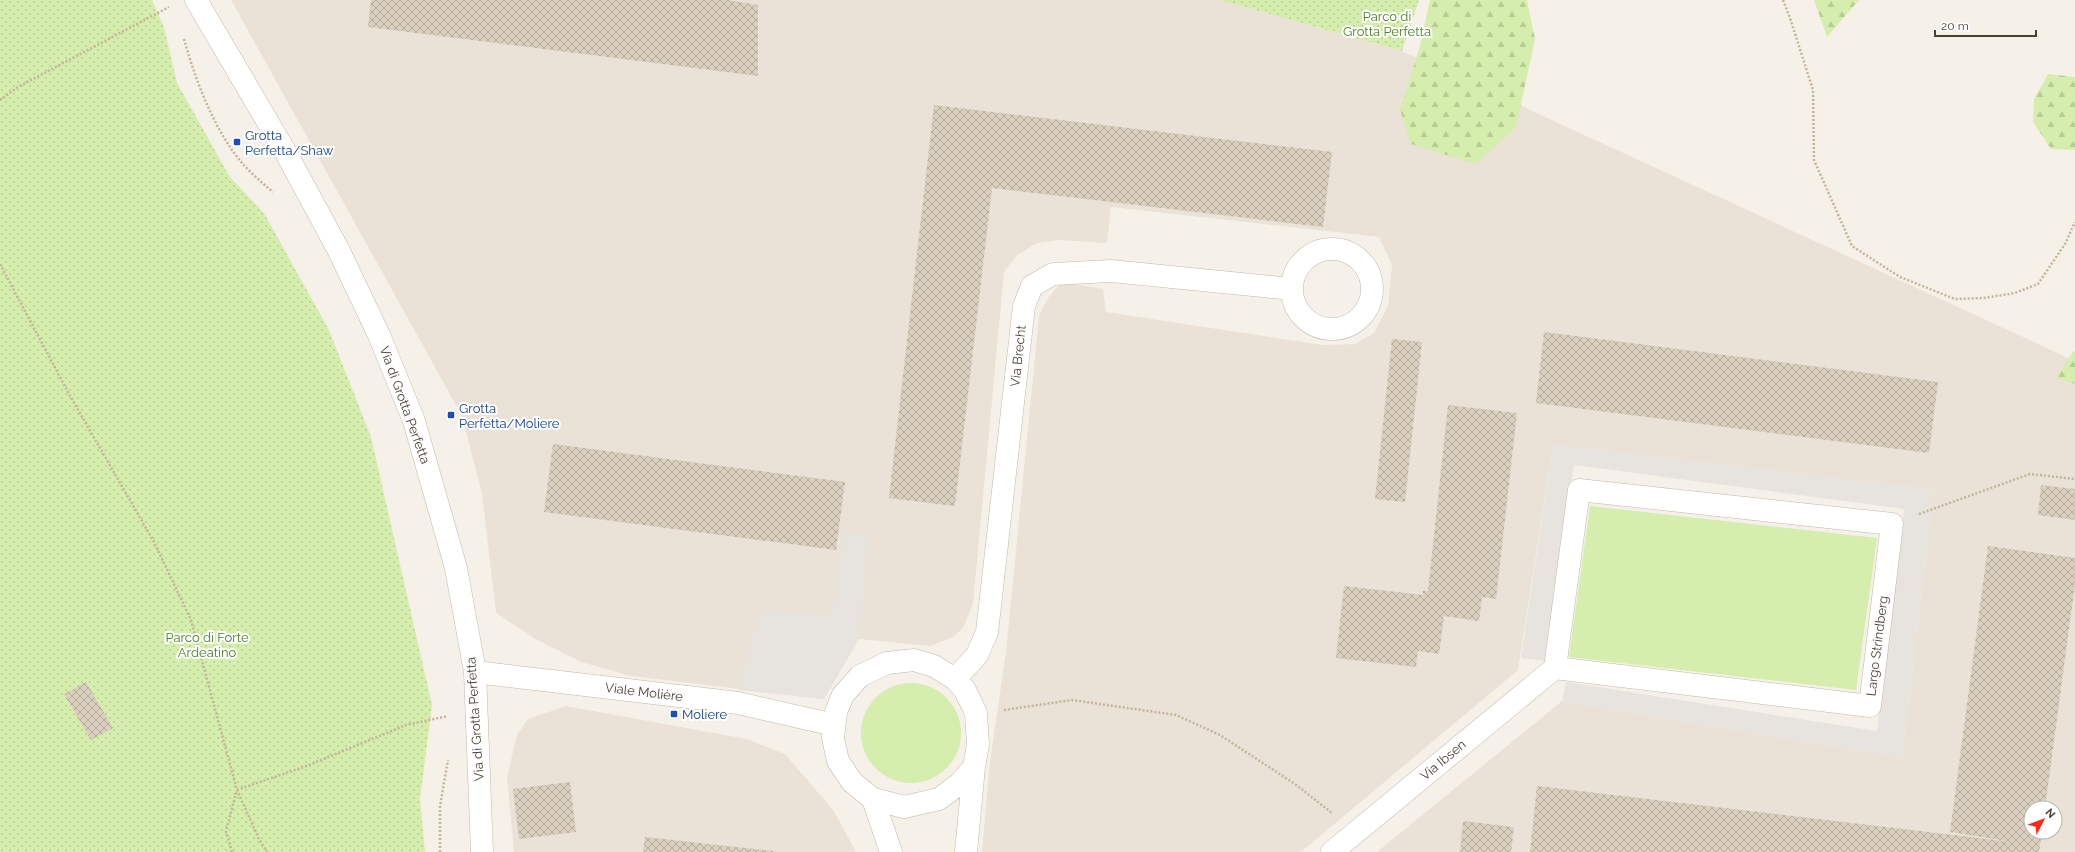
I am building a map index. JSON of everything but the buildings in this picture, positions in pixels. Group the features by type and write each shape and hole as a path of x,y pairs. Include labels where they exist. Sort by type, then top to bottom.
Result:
{"street":[{"name":"Via di Grotta Perfetta","path":"196,0 324,221 379,334 414,421 456,568 475,672 482,852"},
{"name":"Via Brecht","path":"955,679 977,655 987,632 1024,306 1032,286 1053,274 1111,270 1292,289"},
{"path":"1555,668 1579,490 1892,524"},
{"name":"Largo Strindberg","path":"1555,668 1870,706 1892,524"},
{"path":"966,852 974,767 978,744 976,713 965,690 955,679 934,666 914,660 887,662 860,676 843,696 836,712 833,738 838,761 852,782 873,799 904,807 939,799 959,784 974,767"},
{"name":"Via Ibsen","path":"1332,852 1555,668"},
{"name":"Viale Molière","path":"475,672 738,703 834,725"},
{"path":"873,799 891,852"}],"path":[{"path":"1782,0 1790,18 1812,90 1814,160 1852,246 1900,277 1955,299 1984,298 2015,293 2038,284 2065,244 2075,222"},
{"path":"0,100 18,87 170,6 173,12"},
{"path":"183,38 196,81 233,151 246,167 275,194"},
{"path":"0,264 69,394 154,542 191,620 238,790 267,852"},
{"path":"1892,524 2030,474 2075,479"},
{"path":"976,713 1072,700 1176,715 1220,735 1289,780 1356,832"},
{"path":"238,790 309,765 406,725 450,716 450,723"},
{"path":"440,852 440,806 449,752"},
{"path":"232,852 226,831 238,790"}],"shaded area":[{"path":"231,0 1219,0 1402,51 2075,361 2075,852 1377,852 1562,701 1902,757 1933,490 1553,445 1518,670 1301,852 982,852 990,761 1006,652 1039,316 1048,298 1061,282 1103,289 1106,312 1323,345 1355,344 1374,333 1388,306 1392,265 1379,237 1111,207 1107,243 1059,240 1037,243 1017,255 1004,272 973,604 963,628 953,637 930,646 859,639 824,699 631,676 581,662 537,640 496,613 482,494 462,416"},
{"path":"1553,445 1933,490 1902,757 1562,701 1566,682 1877,731 1904,509 1574,465 1545,661 1521,658"},
{"path":"845,531 868,535 859,639 824,699 739,690 760,610 832,617"},
{"path":"566,706 747,739 785,754 834,811 856,852 514,852 507,777 517,735 528,719"}],"green space":[{"name":"Parco di Forte Ardeatino","path":"0,0 152,0 164,27 177,83 230,177 264,213 329,330 371,437 432,705 420,799 425,852 0,852"},
{"name":"Parco di Grotta Perfetta","path":"1219,0 1419,0 1402,51"},
{"path":"1430,0 1527,0 1535,39 1516,127 1476,164 1411,144 1400,110 1420,46"},
{"path":"1814,0 1859,0 1827,37"},
{"path":"2048,74 2075,77 2075,150 2051,149 2033,122 2034,99"},
{"path":"2075,349 2075,384 2056,378"},
{"path":"1590,506 1877,538 1856,690 1569,657"},
{"path":"911,683 930,687 946,698 957,714 961,733 957,752 946,768 930,779 911,783 892,779 876,768 865,752 861,733 865,714 876,698 892,687"}],"place":[{"name":"Grotta Perfetta/Shaw","path":"237,142"},
{"name":"Grotta Perfetta/Moliere","path":"451,415"},
{"name":"Moliere","path":"674,714"}]}
